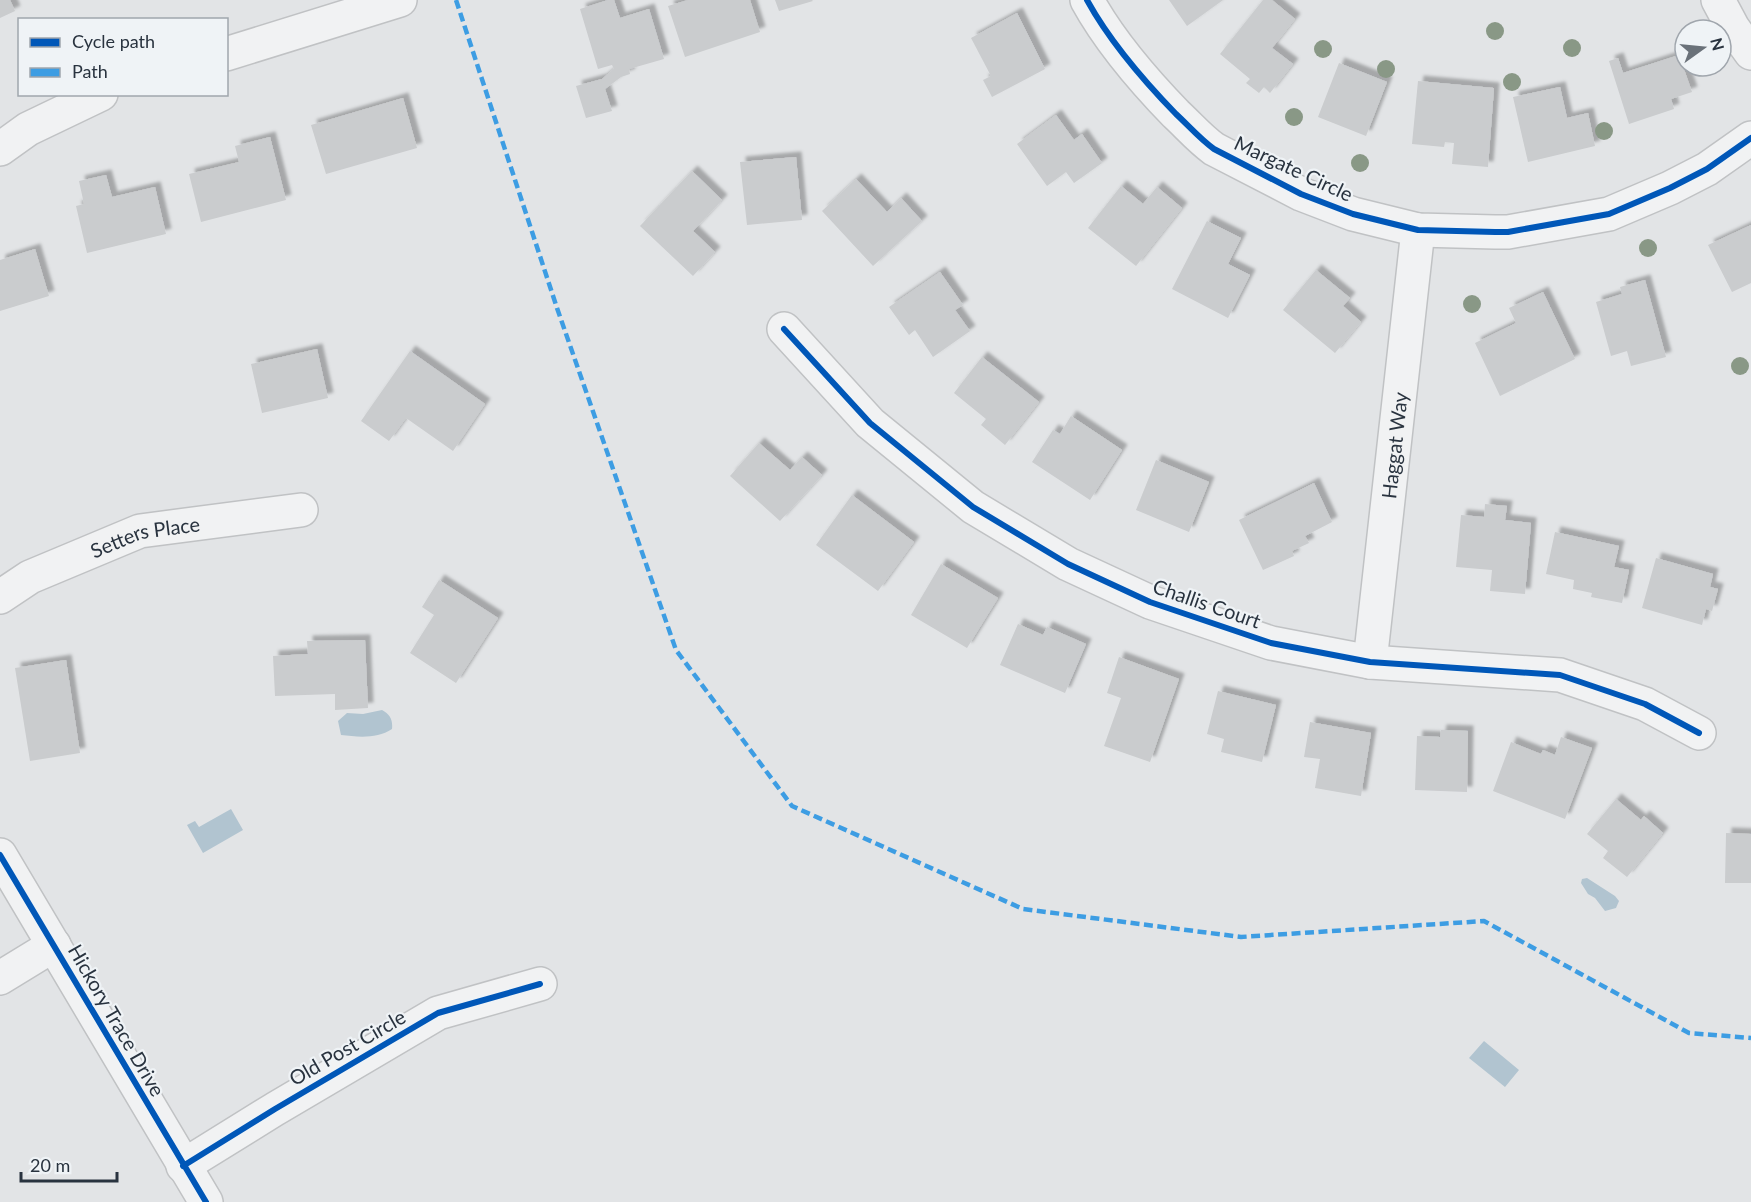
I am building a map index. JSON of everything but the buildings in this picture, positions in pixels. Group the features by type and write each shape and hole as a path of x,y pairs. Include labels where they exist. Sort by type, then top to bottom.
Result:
{"street":[{"path":"228,53 400,0"},
{"name":"Margate Circle","path":"1087,0 1100,24 1150,86 1203,141 1214,149 1301,194 1353,214 1418,230 1508,232 1609,214 1670,188 1707,169 1751,138"},
{"path":"1718,0 1733,28 1751,53"},
{"path":"0,149 28,129 97,96"},
{"name":"Haggat Way","path":"1370,662 1418,230"},
{"name":"Challis Court","path":"784,329 870,423 973,507 1068,564 1150,602 1271,643 1370,662 1560,675 1645,704 1699,734"},
{"name":"Setters Place","path":"0,597 30,577 140,531 302,510"},
{"name":"Hickory Trace Drive","path":"0,855 206,1202"},
{"path":"0,978 54,945"},
{"name":"Old Post Circle","path":"183,1166 275,1108 438,1013 540,984"}],"water":[{"path":"382,710 390,718 392,729 374,736 341,735 338,721 347,713 363,714"},
{"path":"231,809 243,830 203,853 187,825 195,821 199,827"},
{"path":"1587,878 1615,896 1619,901 1616,908 1605,911 1595,898 1588,894 1581,883 1582,879"},
{"path":"1484,1041 1519,1070 1505,1087 1469,1058"}],"marked path":[{"path":"456,0 557,308 676,650 792,806 1023,909 1241,937 1484,921 1689,1033 1751,1038"}],"cycle path":[{"path":"1087,0 1106,31 1139,74 1176,114 1214,149 1301,194 1353,214 1418,230 1508,232 1609,214 1670,188 1707,169 1751,138"},
{"path":"784,329 870,423 973,507 1068,564 1150,602 1271,643 1370,662 1560,675 1645,704 1699,733"},
{"path":"0,855 206,1202"},
{"path":"183,1166 438,1013 540,984"}]}
